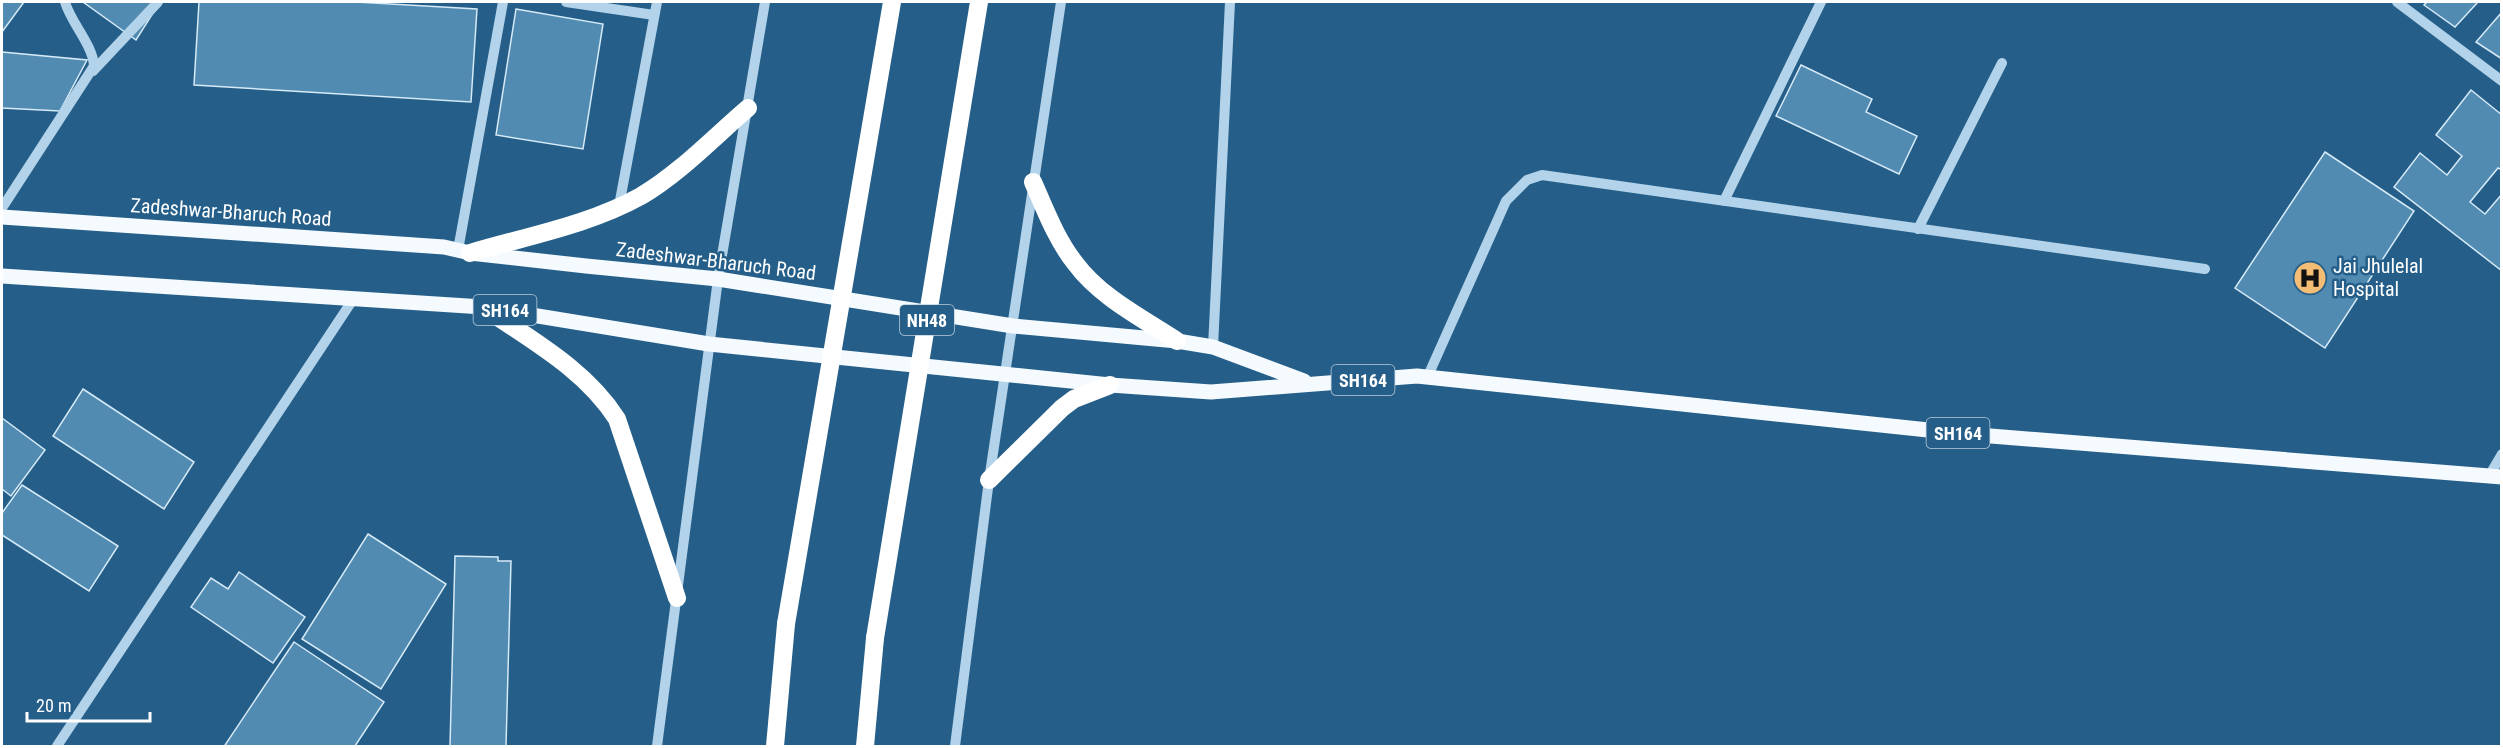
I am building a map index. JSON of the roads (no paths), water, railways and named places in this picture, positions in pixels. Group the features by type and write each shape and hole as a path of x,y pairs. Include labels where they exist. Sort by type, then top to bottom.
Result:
{"highway":[{"path":"775,747 786,624 892,2"},
{"name":"NH48","path":"865,747 875,638 979,2"},
{"path":"464,251 599,215 642,195 676,170 748,108"},
{"path":"1032,182 1062,244 1076,265 1111,298 1177,340"},
{"path":"483,307 583,376 603,397 617,419 677,598"},
{"path":"989,480 1062,408 1074,399 1110,385"}],"main road":[{"name":"Zadeshwar-Bharuch Road","path":"2,217 444,247 718,279 1013,326 1177,340 1213,347 1310,383 1422,377"},
{"name":"SH164","path":"2,276 483,307 709,344 1005,375"},
{"path":"1005,375 1211,392 1310,383"},
{"name":"SH164","path":"1422,377 1966,434 2495,476"}],"street":[{"path":"2,208 94,66 94,57 69,16 65,2"},
{"path":"90,73 158,2"},
{"path":"464,251 503,2"},
{"path":"566,2 654,15"},
{"path":"619,206 657,2"},
{"path":"657,747 718,279 765,2"},
{"path":"955,747 989,480 1032,182 1061,2"},
{"path":"1213,347 1230,2"},
{"path":"1724,201 1821,2"},
{"path":"2397,2 2502,81"},
{"path":"1918,229 2002,63"},
{"path":"1422,377 1506,201 1527,180 1542,175 2205,269"},
{"path":"57,747 354,298"},
{"path":"2495,476 2502,454"}],"place":[{"name":"Jai Jhulelal Hospital","path":"2310,278"}]}
